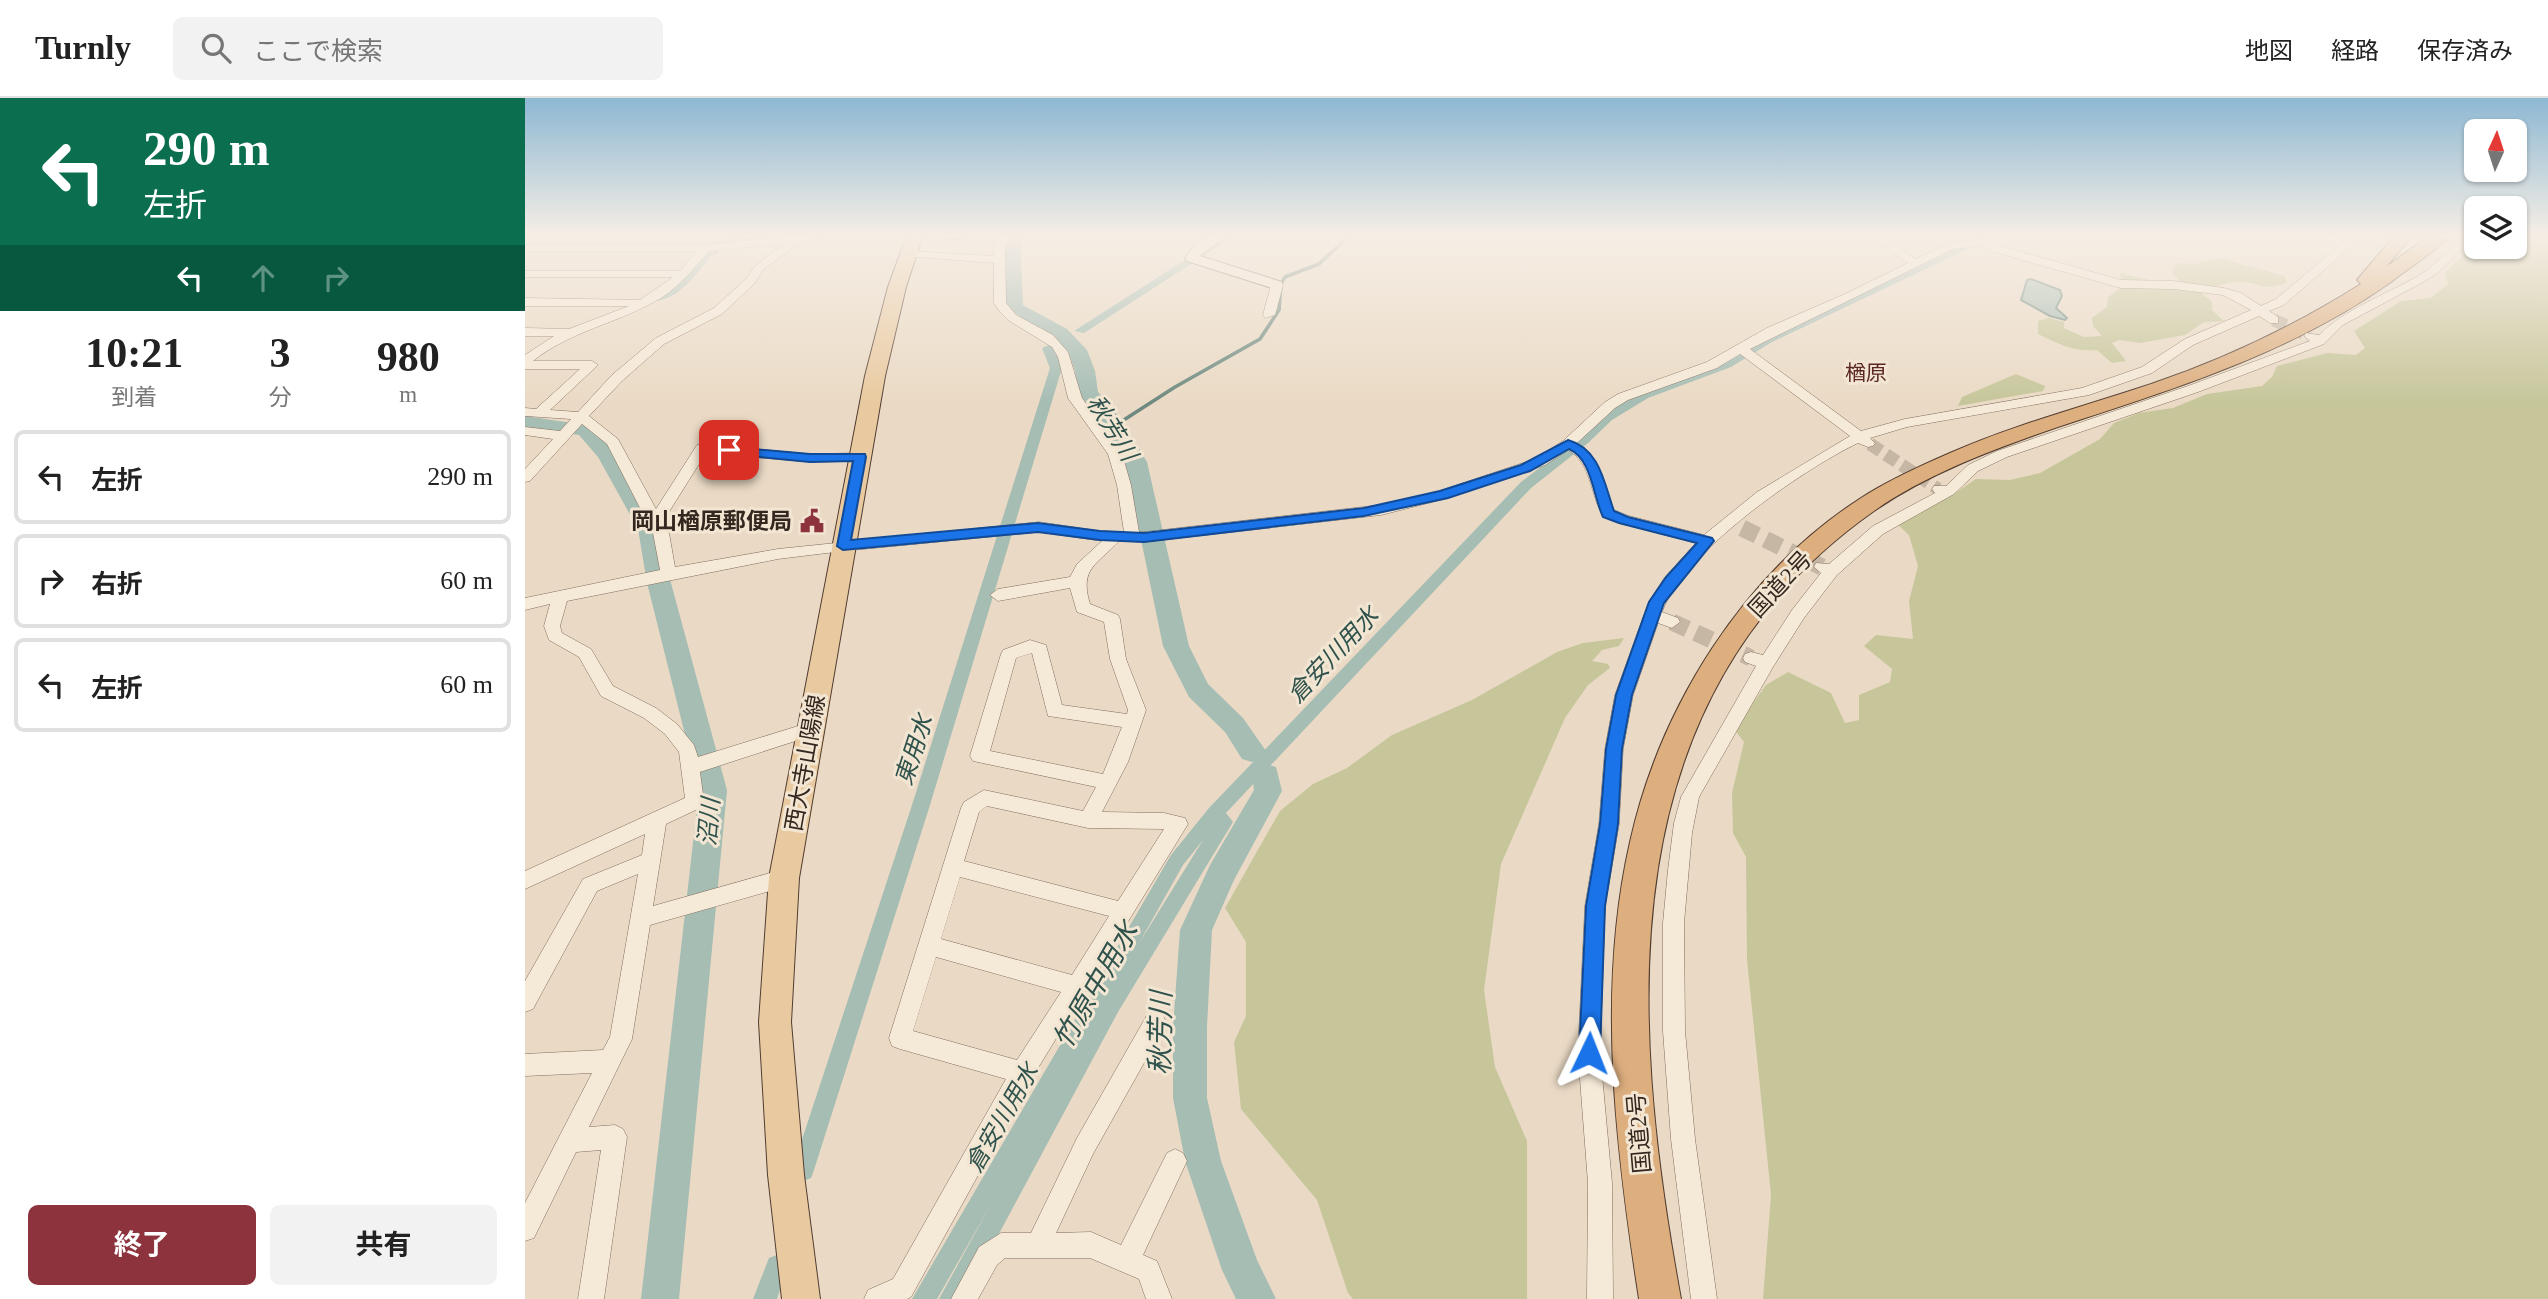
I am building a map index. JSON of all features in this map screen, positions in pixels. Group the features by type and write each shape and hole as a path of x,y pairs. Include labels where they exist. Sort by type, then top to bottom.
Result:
{"highway":[{"path":"2335,311 2356,291"},
{"name":"国道2号","path":"1660,1299 1635,1114 1631,1009 1633,928 1645,841 1666,766 1695,702 1724,650 1792,566 1869,504 1972,452 2229,362 2335,311 2364,291"}],"main road":[{"name":"西大寺山陽線","path":"801,1299 786,1175 775,1022 784,878 860,457 885,330 897,291"}],"street":[{"path":"525,363 542,345 577,332 663,291"},
{"path":"527,474 617,378 660,341 718,311 740,291"},
{"path":"999,291 1001,306 1010,315 1051,340 1062,352 1069,385 1076,401 1103,434 1115,455 1139,538"},
{"path":"1269,315 1275,291"},
{"path":"525,604 668,574 778,554 843,546 1010,529 1064,529 1139,538 1404,505 1525,468 1573,446 1610,405 1623,397 1747,351 1771,331 1860,291"},
{"path":"2218,291 2237,296 2267,316"},
{"path":"1600,1299 1602,1217 1589,1053 1595,906 1609,824 1618,722 1624,695 1657,602 1671,581 1707,541 1737,524 1795,471 1865,440 1943,415 2103,387 2147,370 2189,342 2267,316 2292,291"},
{"path":"1704,1299 1678,1093 1673,913 1689,799 1759,661 1797,614 1826,569 1878,530 1973,468 2002,454 2193,389 2314,338 2398,291"},
{"path":"525,302 643,302"},
{"path":"525,332 577,332"},
{"path":"1747,351 1865,440"},
{"path":"525,363 592,365 532,412"},
{"path":"532,412 579,417 613,442 653,517 665,550 668,574"},
{"path":"525,431 564,435"},
{"path":"1573,446 1589,458 1608,513 1624,520 1707,541"},
{"path":"653,517 662,512 702,448 810,458 860,457"},
{"path":"1088,820 1135,722 1137,710 1118,659 1112,619 1083,608 1076,582 1085,565 1115,537"},
{"path":"998,595 1076,582"},
{"path":"525,880 695,802 688,750 671,729 650,713 607,691 585,653 555,636 552,626 560,596"},
{"path":"1654,615 1672,622"},
{"path":"1108,782 979,756 1009,654 1031,646 1040,649 1054,711 1135,722"},
{"path":"690,768 720,756 811,729"},
{"path":"877,1299 902,1288 1022,1073 1178,824 1164,821 1088,820 984,798 971,808 900,1038 1022,1073"},
{"path":"525,1228 621,1039 657,821"},
{"path":"525,1002 590,885 651,860"},
{"path":"954,867 1122,911"},
{"path":"641,919 784,878"},
{"path":"930,946 1076,986"},
{"path":"1039,1245 1045,1227 1085,1146 1155,1022"},
{"path":"525,1065 610,1062"},
{"path":"569,1141 615,1137 591,1299"},
{"path":"1127,1260 1175,1161"},
{"path":"964,1299 988,1256 1001,1246 1091,1244 1147,1270 1159,1299"}],"green space":[{"path":"2117,291 2203,291 2200,292 2212,302 2212,310 2224,321 2204,322 2185,335 2140,343 2119,340 2112,343 2126,361 2112,363 2097,350 2073,348 2038,334 2038,321 2049,318 2064,322 2064,328 2084,337 2102,336 2093,326 2092,318 2107,307 2108,297"},
{"path":"2439,291 2548,291 2548,1299 1763,1299 1771,1195 1747,960 1746,857 1733,833 1732,793 1744,742 1734,729 1766,685 1788,672 1831,693 1845,723 1859,720 1859,695 1890,682 1892,669 1864,646 1876,635 1913,639 1909,601 1918,566 1909,535 1895,522 1937,499 1951,496 1976,479 2010,480 2040,473 2100,439 2114,423 2139,413 2173,408 2207,394 2262,386 2272,377 2277,366 2327,353 2356,355 2365,348 2354,331 2401,301 2431,298"},
{"path":"2016,374 2045,386 2043,391 1958,406 1962,397"},
{"path":"1624,638 1619,646 1602,650 1592,661 1608,664 1610,668 1588,685 1565,718 1501,864 1484,990 1495,1067 1527,1141 1527,1299 1353,1299 1348,1293 1317,1200 1241,1109 1234,1042 1246,1016 1246,942 1225,908 1280,811 1313,784 1347,768 1392,735 1472,700 1557,652 1583,643"}],"shaded area":[{"path":"2024,291 2060,291 2062,296 2056,308 2067,318 2065,320 2050,316 2021,300"}],"waterway":[{"name":"東用水","path":"655,299 670,291"},
{"name":"秋芳川","path":"1014,291 1014,307 1060,333 1077,350 1085,371 1088,393 1116,425 1136,462 1176,646 1198,690 1234,725 1252,751"},
{"path":"1080,331 1143,291"},
{"path":"1116,425 1175,387 1260,339 1279,310 1280,291"},
{"name":"倉安川用水","path":"1215,813 1526,485 1584,440 1608,417 1644,395 1727,365 1768,340 1874,291"},
{"name":"東用水","path":"803,1170 921,805 1056,368 1048,348 1053,346"},
{"name":"沼川","path":"525,422 585,430 607,454 649,529 659,583 713,790 660,1299"},
{"name":"秋芳川","path":"1257,1299 1241,1270 1203,1161 1190,1098 1190,1027 1196,930 1221,874 1268,791 1266,775"},
{"name":"倉安川用水","path":"924,1299 1177,860 1215,813"},
{"name":"竹原中用水","path":"951,1299 1111,1006 1224,822 1215,813"},
{"name":"東用水","path":"765,1299 777,1266"}],"tunnel":[{"path":"2274,320 2309,336"},
{"path":"1870,444 1938,489"},
{"path":"1742,528 1822,567"},
{"path":"1672,622 1751,658"}],"place":[{"name":"岡山楢原郵便局","path":"812,521"}],"district":[{"name":"楢原","path":"1866,373"}],"route":[{"path":"729,450 810,458 860,457 843,546 1038,527 1133,538 1381,510 1443,495 1525,468 1555,454 1568,444 1580,449 1589,458 1608,513 1624,520 1700,537 1707,541 1671,581 1657,602 1624,695 1614,749 1609,824 1595,906 1589,1053"}]}
